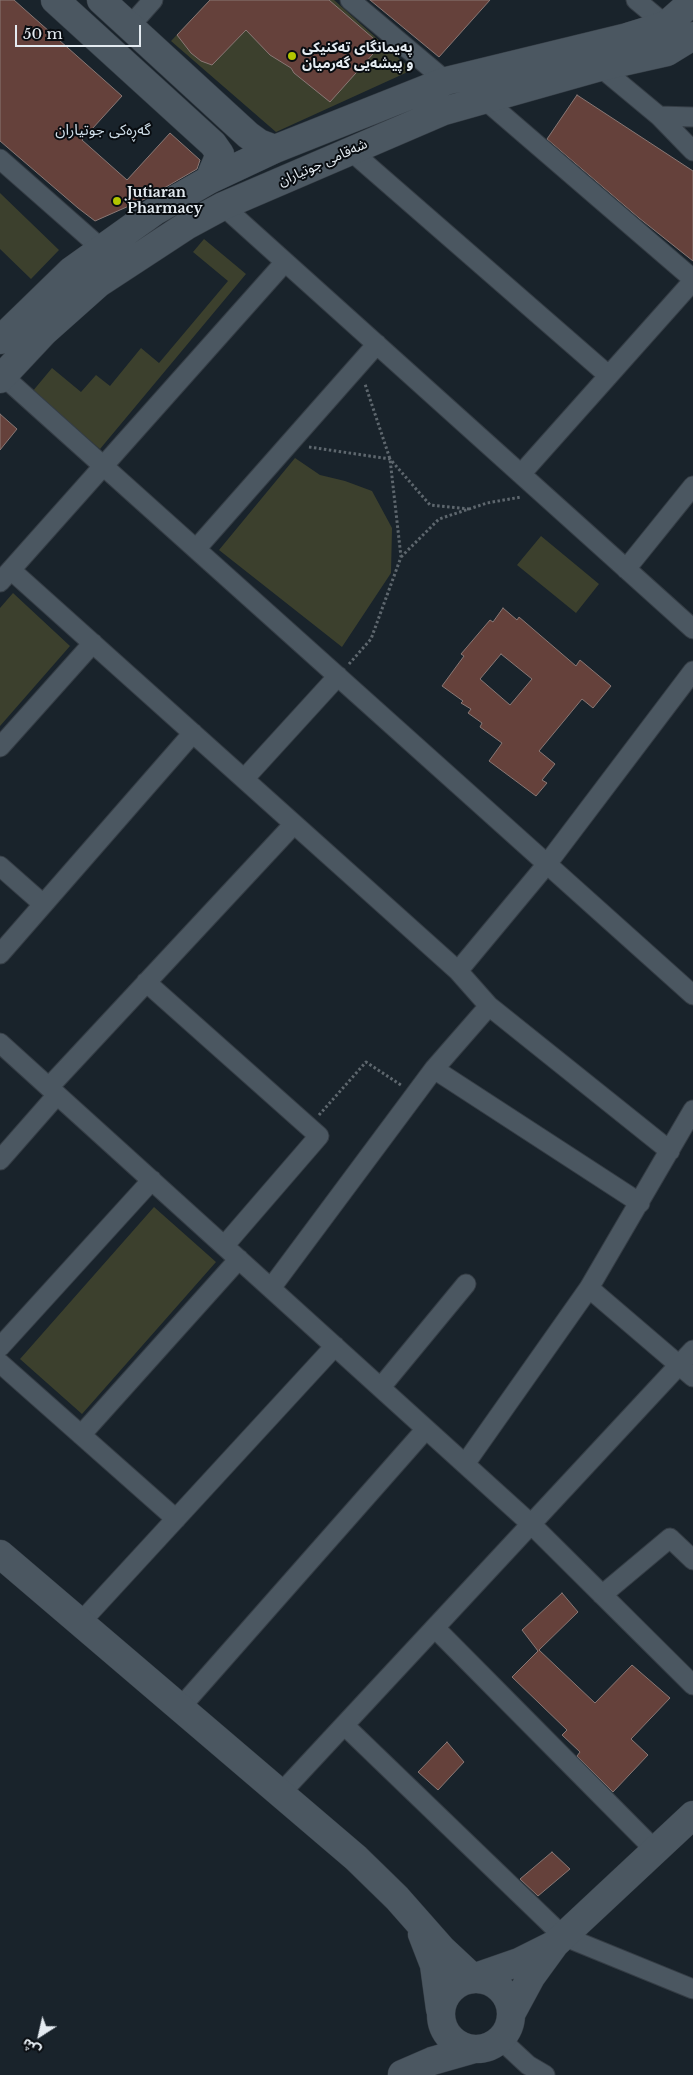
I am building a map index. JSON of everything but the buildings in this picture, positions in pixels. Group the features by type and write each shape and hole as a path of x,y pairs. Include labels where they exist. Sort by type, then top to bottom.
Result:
{"main road":[{"path":"55,0 213,144 220,154 210,180"},
{"path":"101,0 259,143 275,149"},
{"name":"شەقامی جوتیاران","path":"2,378 34,324 71,271 155,211 210,180 275,149 446,82 627,38 666,25 693,1"},
{"name":"شەقامی جوتیاران","path":"0,340 34,324 186,226 223,206 444,111 600,67 667,52 693,36"},
{"path":"204,136 223,112"},
{"path":"0,1554 356,1858 414,1916 442,1949 473,1978 485,1979 500,1988 507,1997 511,2014"},
{"path":"402,2075 432,2061 474,2049 486,2048 500,2039 509,2025 511,2014 530,1977 559,1940 693,1815"},
{"path":"658,1847 693,1828"},
{"path":"414,1916 432,1957 445,2032 453,2041 474,2049"},
{"path":"402,2075 430,2039 441,2014 444,1997 451,1988 461,1981 503,1969 531,1957 559,1940"}],"street":[{"path":"130,26 153,0"},
{"path":"350,0 446,82"},
{"path":"636,0 666,25"},
{"path":"600,67 659,116 693,151"},
{"path":"484,99 693,280 521,474"},
{"path":"659,116 693,117"},
{"path":"351,150 608,375"},
{"path":"0,159 102,249"},
{"path":"223,206 693,629"},
{"path":"285,262 5,576 93,643 458,971 489,1006 670,1151"},
{"path":"196,549 377,344"},
{"path":"2,378 103,465 693,994"},
{"path":"626,568 693,486"},
{"path":"0,747 93,643"},
{"path":"458,971 547,864 693,671"},
{"path":"244,779 338,676"},
{"path":"0,954 192,733"},
{"path":"0,1160 53,1091 146,982 294,824"},
{"path":"0,866 43,904"},
{"path":"146,982 319,1136 224,1246"},
{"path":"271,1288 434,1068 489,1006"},
{"path":"0,1043 531,1524 693,1685"},
{"path":"434,1068 640,1203"},
{"path":"464,1464 589,1288 693,1110"},
{"path":"0,1347 152,1180"},
{"path":"81,1435 239,1259"},
{"path":"380,1388 466,1284"},
{"path":"589,1288 686,1371"},
{"path":"80,1623 335,1346"},
{"path":"280,1794 531,1524 686,1371 693,1350"},
{"path":"0,1363 176,1519"},
{"path":"180,1708 426,1429"},
{"path":"602,1595 670,1538 693,1560"},
{"path":"435,1628 658,1847"},
{"path":"344,1726 559,1940 693,1989"},
{"path":"500,2039 528,2065 545,2075"}],"path":[{"path":"359,365 390,459 401,557"},
{"path":"280,454 308,447 390,459 430,505 469,509"},
{"path":"338,676 371,639 401,557 438,519 487,503 543,494"},
{"path":"308,1127 366,1062 415,1094"}],"green space":[{"name":"پەیمانگای تەکنیکی و پیشەیی گەرمیان","path":"210,0 334,0 412,70 276,132 171,41"},
{"path":"0,193 59,250 31,279 0,249"},
{"path":"204,239 246,274 100,449 32,392 52,368 81,392 96,375 110,386 141,348 159,363 228,281 193,252"},
{"path":"295,458 320,475 345,481 372,491 392,528 391,573 342,647 219,550"},
{"path":"541,536 599,584 576,613 517,565"},
{"path":"13,593 70,646 0,726 0,608"},
{"path":"154,1207 216,1262 82,1414 20,1359"}],"place":[{"name":"پەیمانگای تەکنیکی و پیشەیی گەرمیان","path":"292,56"},
{"name":"Jutiaran Pharmacy","path":"117,201"}],"district":[{"name":"گەڕەکی جوتیاران","path":"103,131"}]}
